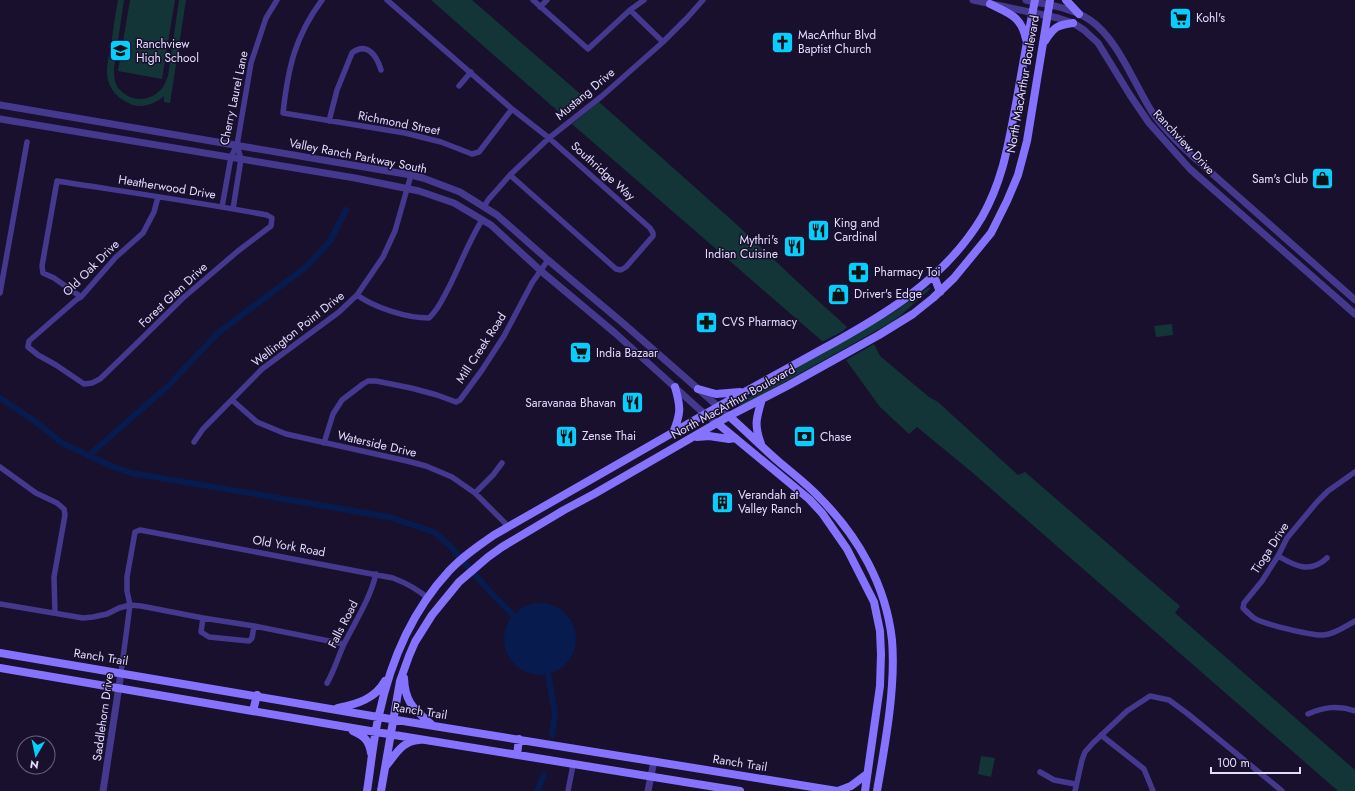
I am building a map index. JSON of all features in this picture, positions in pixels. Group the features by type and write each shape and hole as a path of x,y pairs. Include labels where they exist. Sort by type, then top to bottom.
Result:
{"main road":[{"path":"1066,0 1079,14"},
{"name":"North MacArthur Boulevard","path":"367,791 378,717 392,666 407,631 428,598 448,572 480,544 508,526 718,407 860,329 906,299 934,276 971,234 996,188 1011,136 1035,1"},
{"name":"North MacArthur Boulevard","path":"382,791 400,681 416,642 425,626 459,582 488,557 522,534 729,416 879,335 913,314 949,284 991,232 1002,212 1018,175 1027,141 1049,3"},
{"path":"990,4 1015,16 1023,27 1027,45"},
{"path":"1042,47 1051,31 1058,25 1073,23"},
{"path":"934,276 949,284"},
{"path":"934,276 940,292"},
{"path":"673,433 680,413 679,400 675,387"},
{"path":"698,389 716,394 745,392"},
{"path":"761,445 756,428 756,420 762,399"},
{"path":"729,416 819,496 856,542 867,559 879,586 887,614 892,641 893,670 877,791"},
{"path":"717,423 809,499 822,513 847,549 874,602 880,632 880,686 865,791"},
{"path":"692,438 709,436 729,439 735,438"},
{"path":"588,481 594,494"},
{"path":"834,530 843,524"},
{"name":"Ranch Trail","path":"0,653 257,695 378,717 838,791"},
{"path":"881,654 892,653"},
{"path":"334,709 356,704 377,692 392,666"},
{"path":"0,668 344,727 740,791"},
{"path":"404,671 404,686 408,699 414,709 432,725"},
{"path":"254,711 257,695"},
{"path":"344,727 364,736 370,749 372,761"},
{"path":"517,755 520,739"},
{"path":"385,767 398,749 405,744 414,741 429,740"},
{"path":"838,791 851,786 867,774"},
{"path":"879,779 885,791"}],"street":[{"name":"Cherry Laurel Lane","path":"222,207 231,157 237,145 251,63 266,18 277,0"},
{"name":"Richmond Street","path":"322,0 311,15 301,34 293,55 288,74 283,113 405,133 441,142 472,154 479,152 512,109"},
{"name":"Southridge Way","path":"387,0 512,109 549,138 652,231 654,233 652,239 626,267 621,270 616,269 510,175"},
{"path":"533,0 588,48 630,10 644,0"},
{"path":"540,7 547,0"},
{"name":"Mustang Drive","path":"484,207 488,200 510,175 549,138 602,96 663,42 703,0"},
{"name":"Ranchview Drive","path":"973,0 1073,23 1084,30 1098,43 1149,123 1190,169 1355,314"},
{"name":"Ranchview Drive","path":"1026,0 1049,3 1079,14 1098,26 1105,33 1121,58 1152,112 1176,141 1355,300"},
{"path":"630,10 663,42"},
{"path":"329,121 337,90 352,53 357,49 364,48 373,53 378,60 381,70"},
{"path":"459,86 470,72"},
{"name":"Valley Ranch Parkway South","path":"0,105 411,175 424,178 460,192 497,215 729,416"},
{"name":"Valley Ranch Parkway South","path":"0,119 355,178 408,188 454,204 491,225 541,271 615,333 717,423"},
{"path":"99,136 102,122"},
{"path":"0,293 27,142"},
{"path":"233,209 241,159 237,145"},
{"path":"1182,160 1190,154"},
{"path":"1190,169 1198,161"},
{"name":"Wellington Point Drive","path":"194,442 203,429 262,369 339,312 357,294 383,257 395,231 411,175"},
{"name":"Heatherwood Drive","path":"81,297 54,278 43,273 42,266 57,181 222,207 267,215 272,218"},
{"path":"226,184 237,185"},
{"name":"Old Oak Drive","path":"28,347 29,341 81,297 116,257 143,233 154,212 158,196"},
{"name":"Forest Glen Drive","path":"28,347 84,384 92,383 100,378 130,350 182,298 238,251 271,226 272,218"},
{"path":"357,294 366,301 378,307 408,315 430,318 437,311 475,230 482,220"},
{"name":"Mill Creek Road","path":"324,443 333,414 342,400 363,384 368,382 376,381 410,388 456,402 460,400 504,336 532,282 548,260"},
{"path":"615,333 624,324"},
{"name":"Waterside Drive","path":"232,400 257,422 272,430 407,461 425,466 452,477 475,493 508,526"},
{"path":"475,493 493,475 502,463"},
{"path":"0,467 36,493 57,503 64,509 65,515 54,577 56,613"},
{"name":"Tioga Drive","path":"1355,472 1328,491 1316,502 1287,538 1278,556 1262,581 1244,603 1243,608 1254,618 1264,623 1324,635 1335,632 1355,620"},
{"name":"Old York Road","path":"140,530 376,574 403,581 428,598"},
{"name":"Saddlehorn Drive","path":"103,791 130,606 127,591 127,577 135,532 140,530"},
{"path":"1278,556 1292,564 1304,567 1314,566 1327,558"},
{"name":"Falls Road","path":"327,683 344,644 373,588 376,574"},
{"path":"0,604 83,618 107,614 118,608 130,606 152,608 344,644"},
{"path":"203,618 201,632 209,637 249,641 252,638 254,626"},
{"path":"1075,791 1075,784 1085,752 1127,711 1150,696 1169,700 1280,790"},
{"path":"1308,714 1326,708 1338,707 1355,711"},
{"path":"1101,735 1144,769 1153,791"},
{"path":"648,791 654,761"},
{"path":"568,791 573,764"},
{"path":"1040,772 1054,780 1075,784"}],"green space":[{"path":"118,0 124,0 114,68 115,82 117,87 124,94 129,97 141,99 153,96 164,85 168,76 179,0 186,0 170,103 164,102 164,96 158,101 150,104 142,106 133,105 114,93 109,85 107,67"},
{"path":"130,0 175,0 162,79 118,71"},
{"path":"431,0 472,0 585,98 565,116 560,113"},
{"path":"599,102 735,223 847,327 843,331 822,341 572,124"},
{"path":"929,287 930,289 890,323 740,407 739,403 781,380 799,366 894,312"},
{"path":"1172,324 1173,335 1156,337 1154,326"},
{"path":"874,344 880,356 929,397 938,402 1018,475 1025,472 1180,606 1175,613 1355,770 1355,791 1338,791 973,473 917,427 909,434 880,407 846,360"},
{"path":"981,756 995,758 991,777 978,774"}],"water":[{"path":"540,603 554,606 566,613 573,625 576,639 573,653 566,665 554,672 540,675 526,672 514,665 507,653 504,639 507,625 514,613 526,606"}],"waterway":[{"path":"88,456 168,386 218,333 306,267 330,241 346,210"},
{"path":"0,398 36,422 62,443 111,466 132,473 389,517 434,532 449,545 491,593 518,620"},
{"path":"547,668 555,714 552,735"},
{"path":"537,791 544,775"}],"place":[{"name":"Kohl's","path":"1181,18"},
{"name":"MacArthur Blvd Baptist Church","path":"783,42"},
{"name":"Ranchview High School","path":"120,51"},
{"name":"Sam's Club","path":"1323,179"},
{"name":"King and Cardinal","path":"818,230"},
{"name":"Mythri's Indian Cuisine","path":"794,247"},
{"name":"Pharmacy Toi","path":"859,272"},
{"name":"Driver's Edge","path":"839,294"},
{"name":"CVS Pharmacy","path":"707,322"},
{"name":"India Bazaar","path":"580,353"},
{"name":"Saravanaa Bhavan","path":"632,403"},
{"name":"Zense Thai","path":"566,436"},
{"name":"Chase","path":"805,437"},
{"name":"Verandah at Valley Ranch","path":"723,502"}]}
